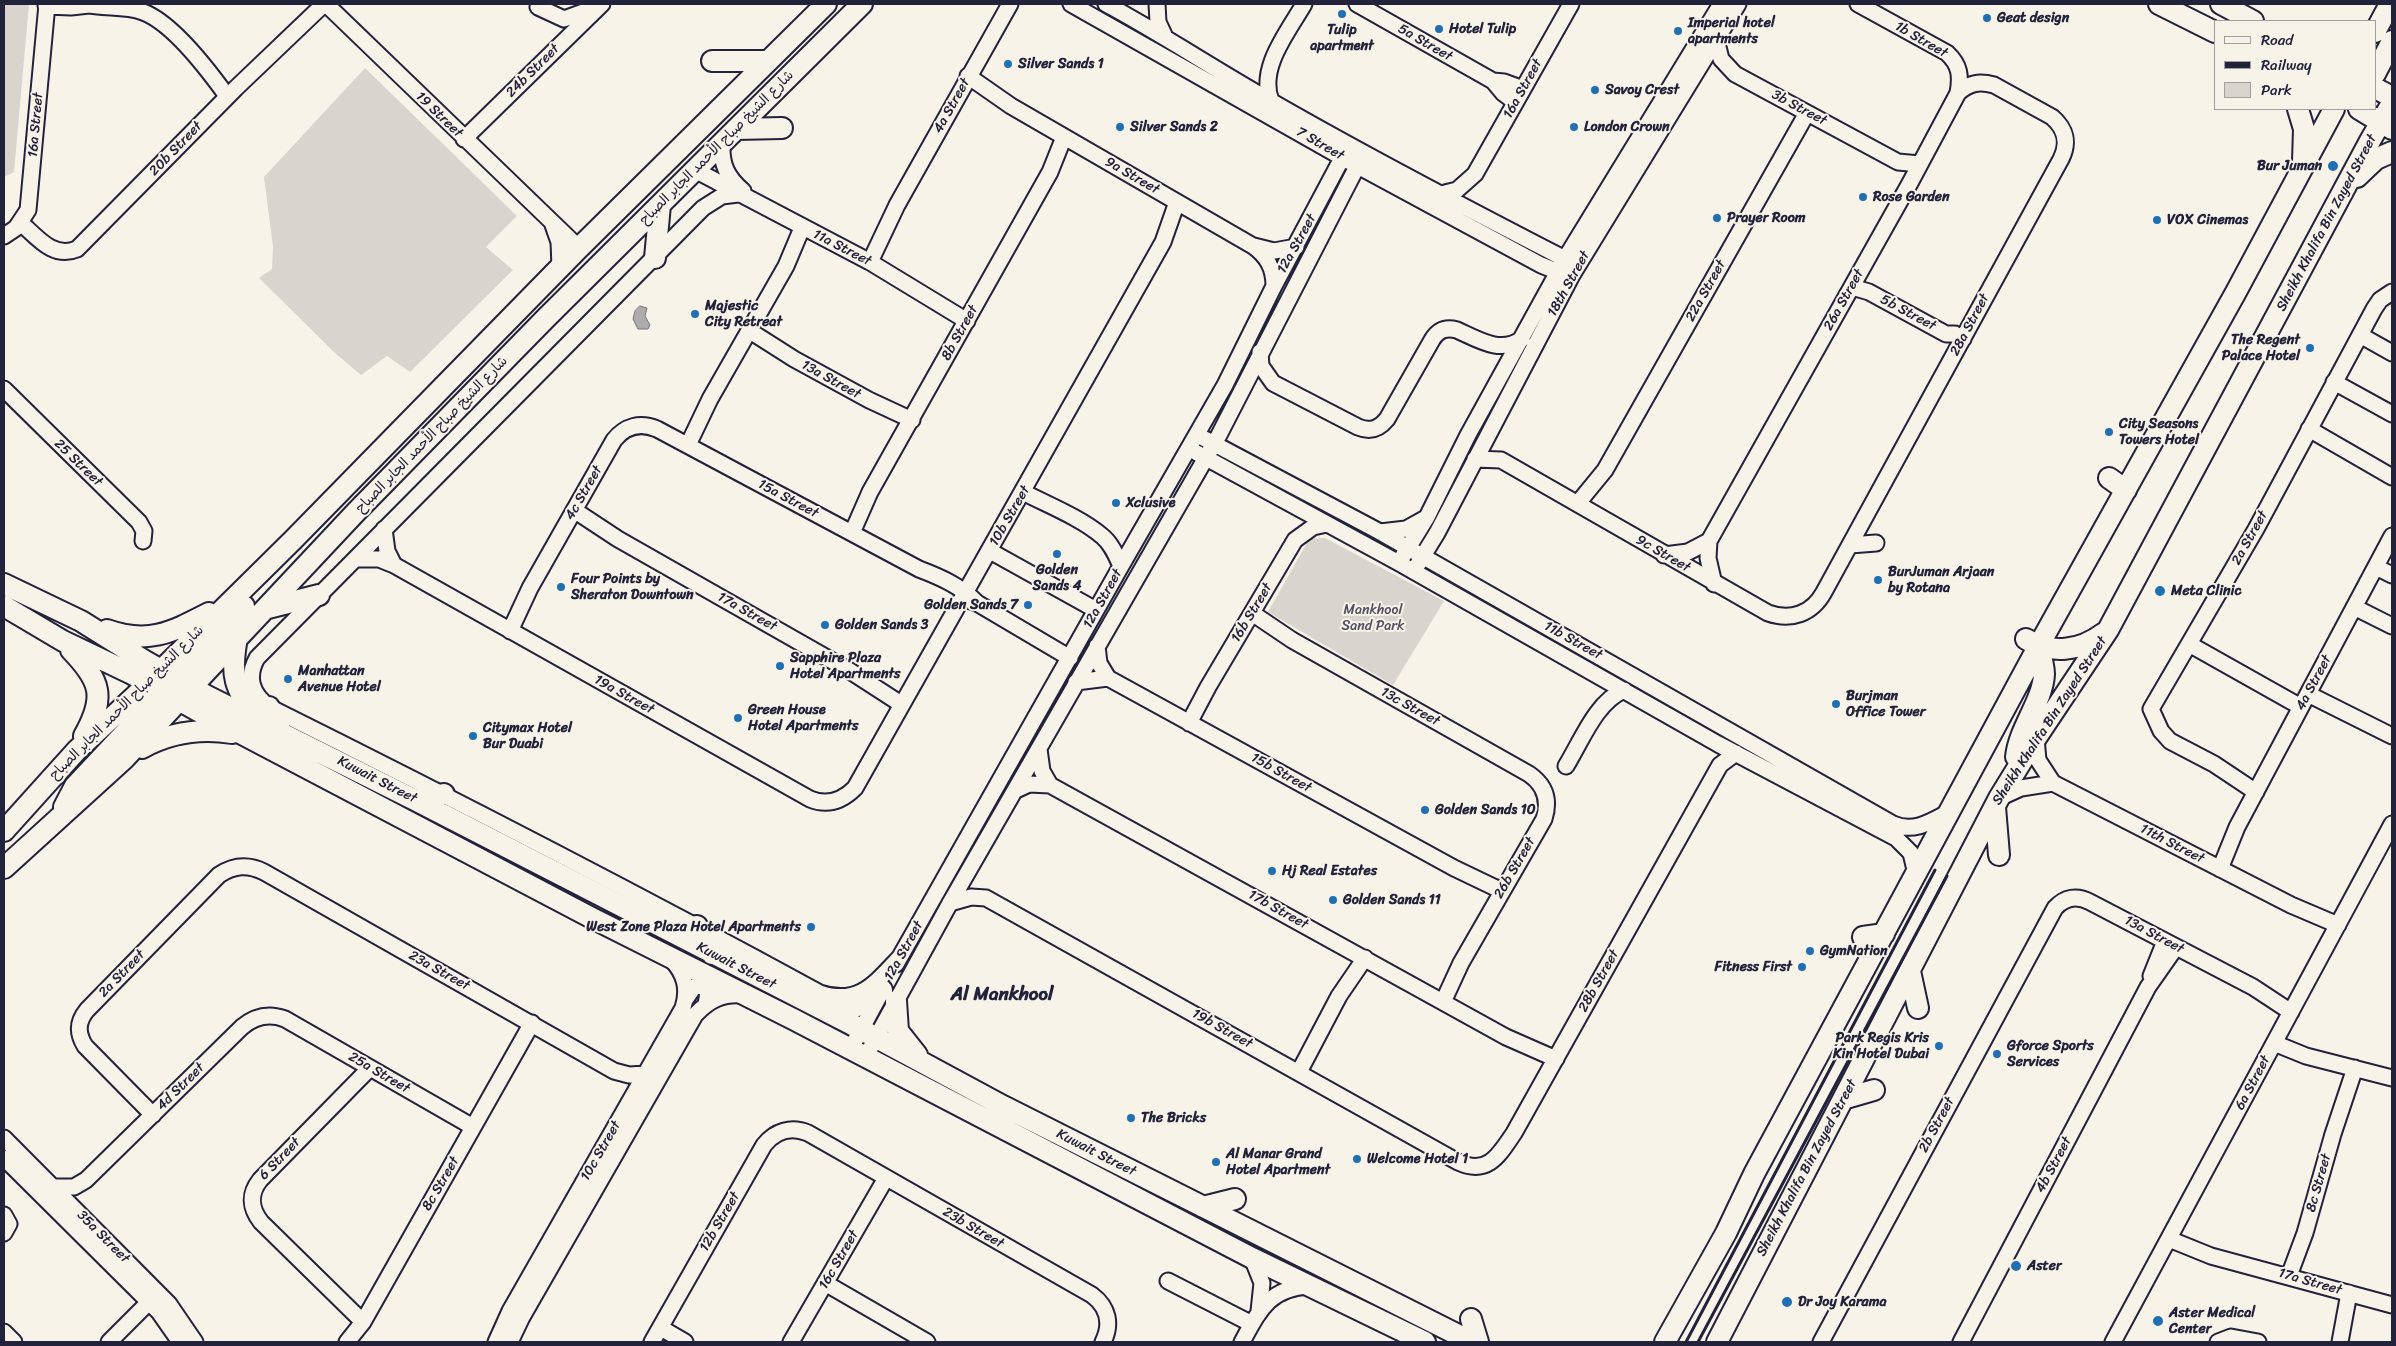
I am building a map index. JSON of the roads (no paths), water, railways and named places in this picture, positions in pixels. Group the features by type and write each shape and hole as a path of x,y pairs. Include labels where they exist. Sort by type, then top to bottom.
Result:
{"main road":[{"name":"شارع الشيخ صباح الأحمد الجابر الصباح","path":"4,868 125,758 170,685 229,603 579,248 825,4"},
{"name":"شارع الشيخ صباح الأحمد الجابر الصباح","path":"4,832 77,750 237,638 268,608 356,512 546,318 862,4"},
{"path":"2160,4 2214,31"},
{"path":"2221,4 2251,20"},
{"path":"2365,20 2382,4"},
{"path":"2376,30 2390,4"},
{"path":"2376,72 2392,41"},
{"path":"712,61 768,61"},
{"path":"2376,89 2392,98"},
{"path":"695,170 692,165 693,152 728,115 737,92"},
{"name":"Sheikh Khalifa Bin Zayed Street","path":"1716,1342 1997,802 2036,738 2108,630 2392,103"},
{"path":"2298,110 2304,129 2303,164"},
{"path":"1665,1342 1726,1233 1754,1174 1966,781 2032,643 2126,490 2236,292 2333,110"},
{"path":"2361,110 2382,120"},
{"path":"736,128 782,128"},
{"path":"2342,193 2372,162 2392,152"},
{"path":"656,258 660,206"},
{"path":"546,318 553,299 581,266 582,257 579,248"},
{"path":"2109,478 2126,490"},
{"path":"61,818 65,803 75,786 271,577 283,561 293,540"},
{"name":"Kuwait Street","path":"5,581 81,621 170,685"},
{"path":"268,608 319,595"},
{"path":"81,621 124,636 151,637 174,631 229,603"},
{"name":"Kuwait Street","path":"4,606 63,641 281,732 818,1008 862,1043 1252,1258 1426,1342"},
{"path":"2032,643 2074,647 2092,641 2108,630"},
{"path":"125,758 156,740 176,734 214,731 259,722 244,702 236,684 233,666 237,638"},
{"path":"63,641 91,672 98,691 96,712 77,750"},
{"path":"2018,767 2016,760 2017,747 2044,680 2043,662 2032,643"},
{"name":"Kuwait Street","path":"259,722 592,918 672,959 793,1019 808,1020 862,1043 927,1065 1203,1207 1472,1342"},
{"path":"1966,781 1967,763 1976,732"},
{"path":"415,800 444,794"},
{"path":"1997,802 1999,855"},
{"path":"592,918 598,912 611,912 679,946 705,951 697,926"},
{"path":"1863,937 1884,934"},
{"path":"1910,971 1918,1008"},
{"path":"818,1008 853,1008 889,996 898,1032 927,1065"},
{"path":"1844,1099 1874,1090"},
{"path":"1203,1207 1235,1199"},
{"path":"1471,1318 1478,1342"}],"street":[{"path":"47,5 71,7 87,4 129,9 150,15 162,23 232,92"},
{"name":"20b Street","path":"21,223 52,249 64,252 77,249 232,92 325,4"},
{"name":"19 Street","path":"325,4 579,248"},
{"name":"7 Street","path":"1071,4 1322,145 1346,152"},
{"name":"7 Street","path":"1106,4 1164,35 1271,101 1346,152 1441,194 1566,259"},
{"path":"1124,13 1139,11 1154,4"},
{"path":"1158,4 1158,22 1164,35"},
{"path":"1271,101 1266,81 1269,67 1304,4"},
{"name":"5a Street","path":"1357,4 1493,81 1503,93 1519,96"},
{"name":"16a Street","path":"1478,213 1472,190 1475,174 1570,4"},
{"name":"18th Street","path":"1414,572 1437,533 1490,431 1568,274 1566,259 1721,4"},
{"name":"18th Street","path":"1399,563 1427,517 1468,435 1522,339 1568,274 1738,4"},
{"name":"1b Street","path":"1858,4 1954,59 1960,75 1958,93"},
{"name":"16a Street","path":"21,223 29,202 47,5"},
{"name":"4a Street","path":"865,260 966,80 1011,5"},
{"path":"536,6 564,19 598,8"},
{"path":"536,6 567,38"},
{"name":"24b Street","path":"464,139 598,8"},
{"name":"3b Street","path":"1716,39 1721,60 1730,70 1898,162 1920,164"},
{"path":"1240,83 1253,79 1269,67"},
{"name":"9a Street","path":"966,80 993,100 1011,106 1253,246 1267,259 1274,276 1274,286"},
{"name":"28a Street","path":"1824,592 2061,159 2066,145 2064,130 2052,116 1994,85 1986,82 1970,84 1958,93"},
{"name":"26a Street","path":"1709,541 1854,284 1958,93"},
{"name":"22a Street","path":"1583,506 1806,113"},
{"name":"8b Street","path":"847,530 910,424 1050,172 1062,158 1068,139"},
{"name":"11a Street","path":"722,143 723,163 726,172 731,180 757,204"},
{"path":"1322,145 1330,162 1333,179"},
{"name":"12a Street","path":"889,996 900,957 1225,385 1274,286 1346,152"},
{"name":"7 Street","path":"1361,160 1380,178 1568,274"},
{"name":"12a Street","path":"862,1043 889,996 971,868 1214,444 1361,160"},
{"path":"1898,162 1910,183"},
{"name":"11a Street","path":"695,170 969,317"},
{"name":"16a Street","path":"1441,194 1457,190 1475,174"},
{"path":"1346,189 1364,179 1380,178"},
{"path":"738,194 722,196 709,203 257,658 251,674 252,688 260,700 259,722 444,794 697,926 820,993 830,996 847,996 862,992 871,987 900,957"},
{"name":"10b Street","path":"855,788 903,701 969,598 990,551 1163,242 1178,225 1183,205"},
{"path":"4,236 21,223"},
{"path":"553,225 559,242 560,268"},
{"path":"684,444 749,334 806,230"},
{"name":"9a Street","path":"1253,246 1274,251 1296,247"},
{"name":"5b Street","path":"1854,284 1865,286 1869,292 1946,334 1951,341 1961,343"},
{"name":"2a Street","path":"2258,788 2170,741 2161,731 2151,709 2256,529 2380,300 2392,292"},
{"path":"1260,352 1264,372 1278,387 1358,427 1371,430 1383,425 1432,340 1440,331 1451,328 1497,346 1511,345 1522,339"},
{"name":"13a Street","path":"749,334 782,355 794,359 910,424"},
{"path":"2360,335 2392,353"},
{"path":"2334,382 2392,414"},
{"name":"25 Street","path":"4,389 139,522 144,531 144,541"},
{"path":"1227,420 1229,442 1240,459"},
{"name":"4c Street","path":"506,628 618,435 636,425 657,429"},
{"name":"15a Street","path":"657,429 919,569 945,580 969,598 1070,658"},
{"path":"2309,429 2392,477"},
{"path":"1490,431 1493,447 1501,460"},
{"name":"11b Street","path":"1193,441 1214,444 1380,532 1893,824 1901,827 1918,827 1949,812"},
{"name":"11b Street","path":"1193,441 1206,458 1399,563 1718,744 1896,838 1911,853 1916,874"},
{"name":"9c Street","path":"1475,459 1501,460 1583,506 1714,584 1768,613 1784,617 1808,611 1815,606 1824,592"},
{"path":"1195,476 1211,470 1225,468"},
{"path":"1025,489 1102,536 1113,550 1121,566"},
{"name":"16b Street","path":"1186,721 1295,540 1297,526 1294,506"},
{"name":"17a Street","path":"572,514 606,536 618,539 850,670 868,678 903,701"},
{"path":"1380,532 1406,529 1427,517"},
{"name":"16b Street","path":"1295,540 1313,527 1327,524"},
{"path":"384,529 387,551 394,564"},
{"path":"1437,533 1437,550 1445,570"},
{"path":"1102,536 1120,538 1138,536"},
{"name":"4a Street","path":"2216,868 2392,536"},
{"path":"1664,555 1688,552 1709,541"},
{"path":"1709,541 1708,558 1714,584"},
{"path":"1850,545 1876,543"},
{"path":"990,551 1096,610"},
{"name":"19a Street","path":"355,559 379,559 394,564 810,799 822,802 836,801 855,788"},
{"path":"2376,566 2392,575"},
{"path":"2354,607 2392,626"},
{"name":"13c Street","path":"1250,616 1528,774"},
{"path":"2189,644 2305,701 2392,736"},
{"path":"1076,682 1108,678 1099,663 1097,646"},
{"path":"1600,676 1604,692 1602,707"},
{"name":"15b Street","path":"1108,678 1500,894"},
{"path":"1566,766 1602,707 1612,697 1624,690"},
{"path":"1997,802 2021,788 2052,783 2038,760 2036,738"},
{"path":"1718,744 1720,765"},
{"path":"1039,749 1042,772 1050,785"},
{"name":"28b Street","path":"1458,1162 1470,1166 1482,1165 1499,1156 1720,765 1736,753"},
{"name":"26b Street","path":"1439,999 1544,819 1547,802 1542,786 1528,774"},
{"name":"11th Street","path":"2052,783 2335,930"},
{"name":"17b Street","path":"1016,790 1028,784 1050,785 1553,1063"},
{"name":"6a Street","path":"2113,1342 2335,930 2387,846 2392,824"},
{"name":"2a Street","path":"153,1115 85,1046 78,1032 82,1016 219,875 236,867 255,868 264,872"},
{"path":"971,868 978,887 986,898"},
{"name":"23a Street","path":"264,872 614,1071 629,1075 646,1074"},
{"path":"950,902 971,897 986,898"},
{"name":"19b Street","path":"986,898 1295,1069 1458,1162"},
{"name":"13a Street","path":"2055,908 2068,899 2084,899 2293,1008"},
{"name":"2b Street","path":"1820,1342 2055,908"},
{"name":"4b Street","path":"1961,1342 2170,944"},
{"path":"1295,1069 1316,1037 1361,956"},
{"path":"672,959 682,973 686,991 685,1000"},
{"path":"685,1000 694,987 702,986 708,992 706,1004"},
{"path":"706,1004 722,996 744,995"},
{"name":"10c Street","path":"496,1342 510,1311 646,1074 685,1000"},
{"name":"10c Street","path":"510,1342 522,1317 691,1022 706,1004"},
{"name":"4d Street","path":"53,1187 74,1187 86,1180 248,1022 270,1015 285,1019"},
{"name":"25a Street","path":"285,1019 473,1128"},
{"name":"8c Street","path":"348,1342 363,1322 532,1024"},
{"path":"2276,1038 2306,1056 2325,1059 2392,1078"},
{"name":"8c Street","path":"2293,1277 2352,1067"},
{"name":"6 Street","path":"363,1322 261,1222 256,1216 252,1201 255,1186 260,1180 370,1068"},
{"name":"23a Street","path":"614,1071 626,1085 631,1099"},
{"name":"12b Street","path":"652,1342 764,1145 773,1136 784,1130 808,1133"},
{"name":"23b Street","path":"808,1133 1098,1300 1108,1320 1108,1327 1103,1342"},
{"name":"35a Street","path":"4,1138 169,1304 195,1342"},
{"name":"35a Street","path":"5,1163 149,1302 169,1325 180,1342"},
{"name":"16c Street","path":"791,1342 886,1178"},
{"path":"82,1215 80,1201 86,1180"},
{"path":"4,1214 10,1224 4,1233"},
{"name":"17a Street","path":"2171,1234 2203,1253 2392,1305"},
{"path":"1252,1258 1262,1283 1259,1311"},
{"path":"1168,1281 1252,1324"},
{"path":"825,1283 928,1342"},
{"path":"1242,1342 1259,1311 1277,1294 1292,1288 1308,1286"},
{"path":"2341,1337 2352,1294"},
{"path":"109,1342 149,1302"},
{"path":"660,1328 685,1342"},
{"path":"4,1332 14,1342"},
{"path":"2218,1342 2231,1337 2258,1342"}],"railway":[{"path":"1686,1342 1935,870"},
{"path":"1698,1342 1947,876"}],"place":[{"name":"Tulip apartment","path":"1342,14"},
{"name":"Geat design","path":"1987,18"},
{"name":"Hotel Tulip","path":"1439,29"},
{"name":"Imperial hotel apartments","path":"1678,31"},
{"name":"Silver Sands 1","path":"1008,64"},
{"name":"Savoy Crest","path":"1595,90"},
{"name":"Silver Sands 2","path":"1120,127"},
{"name":"London Crown","path":"1574,127"},
{"name":"Bur Juman","path":"2333,166"},
{"name":"Rose Garden","path":"1863,197"},
{"name":"Prayer Room","path":"1717,218"},
{"name":"VOX Cinemas","path":"2157,220"},
{"name":"Majestic City Retreat","path":"695,314"},
{"name":"The Regent Palace Hotel","path":"2310,348"},
{"name":"City Seasons Towers Hotel","path":"2109,432"},
{"name":"Xclusive","path":"1116,503"},
{"name":"Golden Sands 4","path":"1057,554"},
{"name":"BurJuman Arjaan by Rotana","path":"1878,580"},
{"name":"Four Points by Sheraton Downtown","path":"561,587"},
{"name":"Meta Clinic","path":"2160,591"},
{"name":"Golden Sands 7","path":"1028,605"},
{"name":"Golden Sands 3","path":"825,625"},
{"name":"Sapphire Plaza Hotel Apartments","path":"780,666"},
{"name":"Manhattan Avenue Hotel","path":"288,679"},
{"name":"Burjman Office Tower","path":"1836,704"},
{"name":"Green House Hotel Apartments","path":"738,718"},
{"name":"Citymax Hotel Bur Duabi","path":"473,736"},
{"name":"Golden Sands 10","path":"1425,810"},
{"name":"Hj Real Estates","path":"1272,871"},
{"name":"Golden Sands 11","path":"1333,900"},
{"name":"West Zone Plaza Hotel Apartments","path":"811,927"},
{"name":"GymNation","path":"1810,951"},
{"name":"Fitness First","path":"1802,967"},
{"name":"Park Regis Kris Kin Hotel Dubai","path":"1939,1046"},
{"name":"Gforce Sports Services","path":"1997,1054"},
{"name":"The Bricks","path":"1131,1118"},
{"name":"Welcome Hotel 1","path":"1357,1159"},
{"name":"Al Manar Grand Hotel Apartment","path":"1216,1162"},
{"name":"Aster","path":"2016,1266"},
{"name":"Dr Joy Karama","path":"1787,1302"},
{"name":"Aster Medical Center","path":"2158,1321"}],"district":[{"name":"Al Mankhool","path":"1002,995"}],"park label":[{"name":"Mankhool Sand Park","path":"1373,618"}]}
